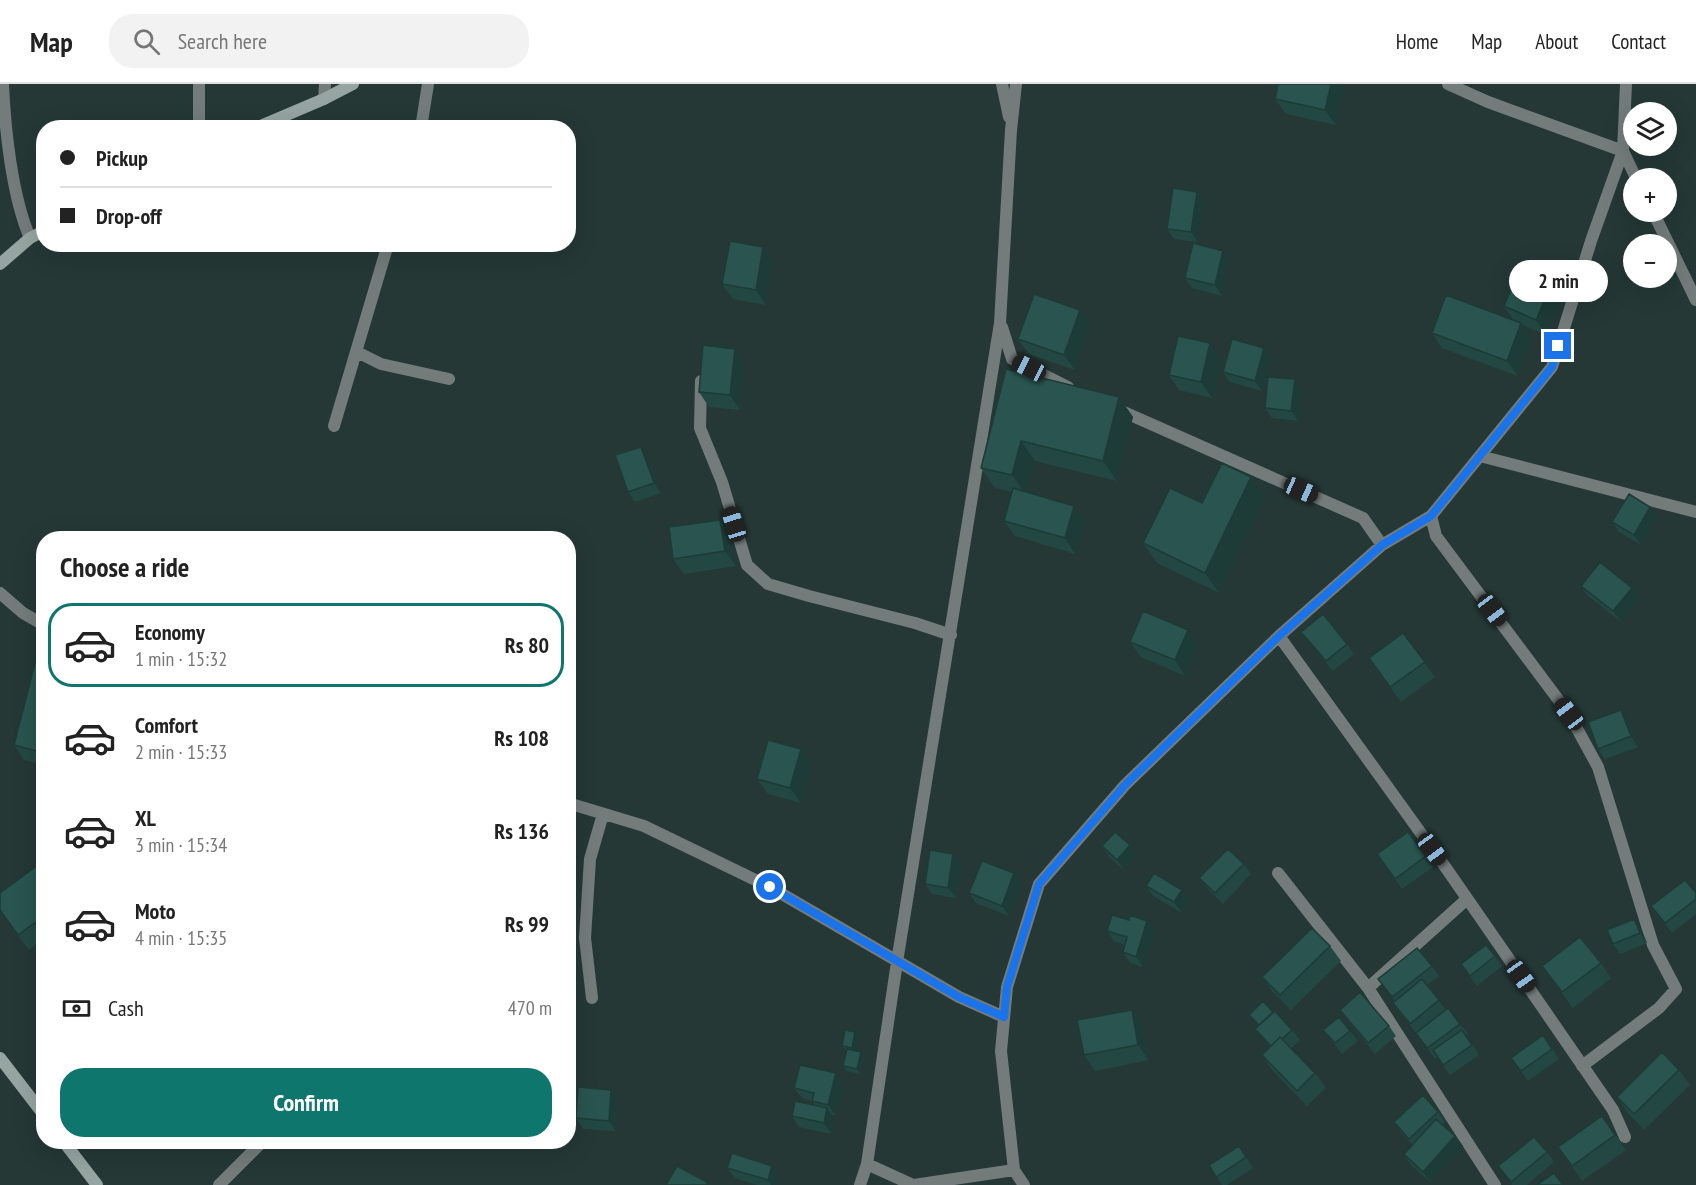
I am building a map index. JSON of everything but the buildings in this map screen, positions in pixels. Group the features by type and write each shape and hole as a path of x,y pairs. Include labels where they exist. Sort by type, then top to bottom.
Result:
{"main road":[{"path":"275,120 353,84"},
{"path":"0,264 36,235"},
{"path":"0,1058 36,1104"},
{"path":"70,1149 98,1185"}],"street":[{"path":"3,84 5,121 19,206 30,238"},
{"path":"199,84 199,120"},
{"path":"324,99 325,84"},
{"path":"422,120 428,84"},
{"path":"1002,84 1011,130"},
{"path":"860,1185 867,1164 897,962 1000,323 1011,130 1016,84"},
{"path":"1024,1185 1014,1170 1001,1051 1007,987 1039,884 1125,785 1279,636 1382,545 1431,516 1552,367 1591,241 1623,151 1488,102 1448,84"},
{"path":"1625,102 1626,84"},
{"path":"1658,222 1696,300"},
{"path":"334,426 386,252"},
{"path":"1000,323 1012,359 1084,395"},
{"path":"357,352 381,364 449,379"},
{"path":"701,374 700,428 722,482 747,565 768,584 915,623 951,635"},
{"path":"1106,404 1363,518 1382,545"},
{"path":"1480,456 1696,512"},
{"path":"1431,516 1436,536 1569,714 1598,767 1653,945 1676,989 1659,1008 1582,1066"},
{"path":"0,594 36,620"},
{"path":"1279,636 1467,899 1613,1110 1625,1137"},
{"path":"576,806 644,826 770,887 959,997 1004,1017"},
{"path":"592,998 585,938 590,859 603,814"},
{"path":"1278,873 1368,988 1495,1185"},
{"path":"1368,988 1467,899"},
{"path":"219,1185 255,1149"},
{"path":"867,1164 913,1185 1014,1170"}],"route":[{"path":"770,887 959,997 1004,1017 1007,987 1039,884 1125,785 1279,636 1382,545 1431,516 1552,367 1558,346"}]}
